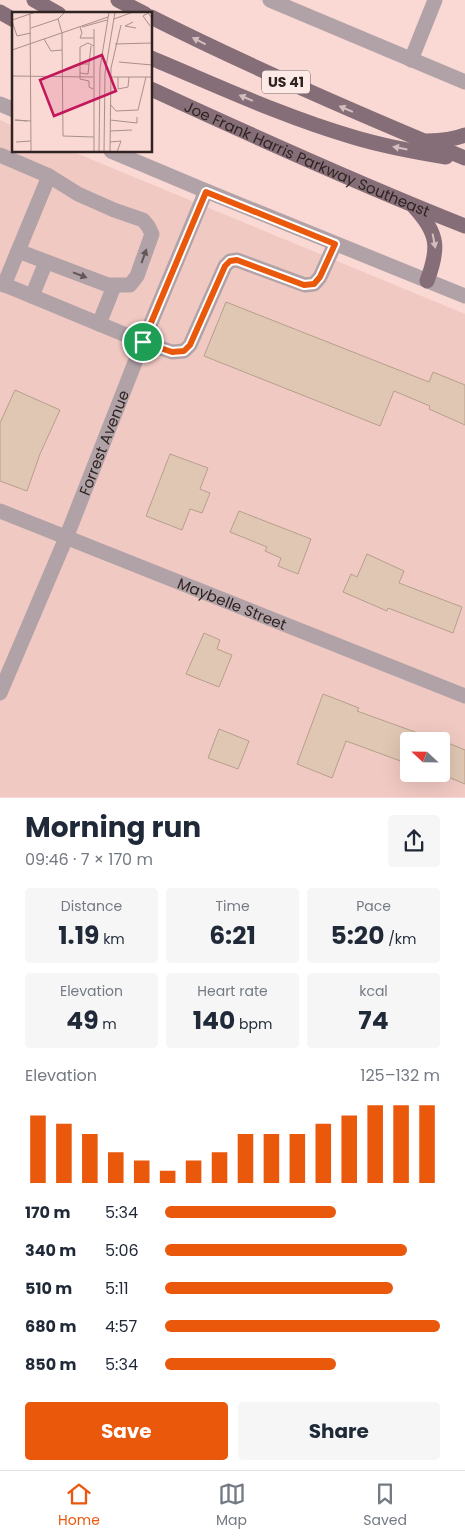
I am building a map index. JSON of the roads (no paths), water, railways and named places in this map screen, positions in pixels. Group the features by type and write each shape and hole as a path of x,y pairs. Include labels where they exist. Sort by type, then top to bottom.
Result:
{"main road":[{"path":"34,0 55,12"},
{"path":"118,0 141,12"},
{"path":"0,12 12,19"},
{"name":"US 41","path":"152,17 265,73 465,159"},
{"path":"152,58 266,106 354,138 412,151 465,159"},
{"name":"Joe Frank Harris Parkway Southeast","path":"152,89 412,205 465,226"},
{"path":"424,141 456,139 465,135"},
{"path":"412,205 430,227 436,241 436,256 427,281"}],"street":[{"path":"411,60 435,0"},
{"path":"279,2 465,82"},
{"path":"0,104 12,109"},
{"path":"113,152 206,192 465,296"},
{"path":"0,155 49,176 78,194 143,220 152,234 137,276 130,285 108,285 18,250"},
{"path":"49,176 2,284 172,352 184,351 190,345 225,266 230,261 237,260 304,285 314,284 320,277 335,244"},
{"name":"Forrest Avenue","path":"0,693 66,538 143,342 206,192"},
{"path":"32,296 46,262"},
{"path":"99,324 114,286"},
{"name":"Maybelle Street","path":"0,511 465,696"}]}
